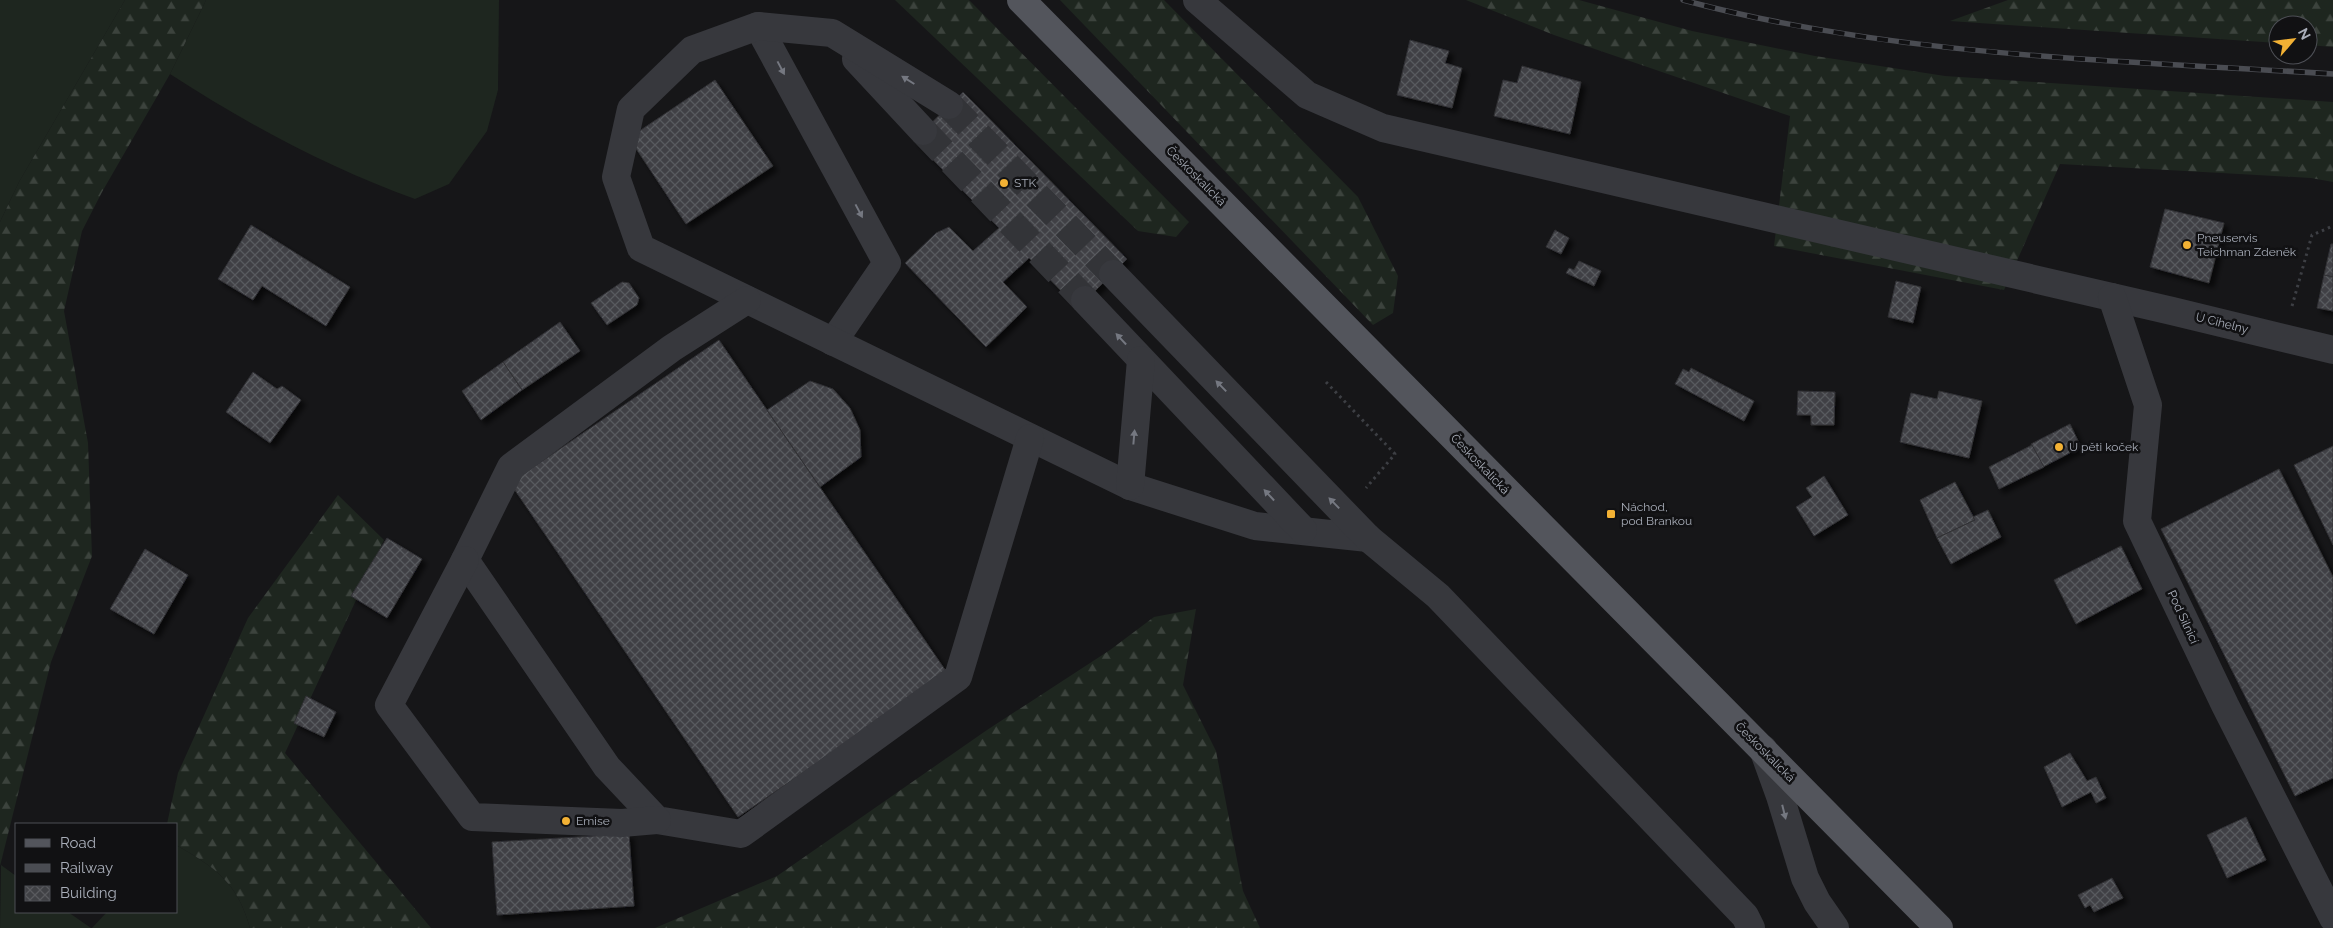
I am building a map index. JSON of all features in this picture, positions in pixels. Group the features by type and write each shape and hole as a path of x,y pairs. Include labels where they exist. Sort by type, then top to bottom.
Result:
{"main road":[{"name":"Českoskalická","path":"1021,0 1939,928"}],"street":[{"name":"U Cihelny","path":"1197,0 1307,95 1383,128 2333,350"},
{"path":"758,26 887,263 833,342"},
{"path":"949,105 832,33 758,26 692,50 631,109 616,177 641,248 1030,438 1130,486 1255,526 1368,538"},
{"path":"832,33 923,131"},
{"path":"1113,274 1368,538 1438,596 1745,916 1751,928"},
{"name":"Pod Silnicí","path":"2112,297 2148,404 2137,521 2225,705 2333,918"},
{"path":"747,300 672,348 511,468 389,705 472,816 622,823 657,820 741,834 958,677 1030,438"},
{"path":"1085,300 1302,530"},
{"path":"1130,486 1141,360"},
{"path":"465,560 607,767 657,820"},
{"path":"1763,749 1780,796 1805,878 1817,902 1835,928"}],"path":[{"path":"2284,338 2312,235 2333,226"},
{"path":"1326,382 1395,454 1366,488 1373,495"}],"green space":[{"path":"0,0 125,0 19,182 0,222"},
{"path":"125,0 206,0 170,74 102,192 82,231 64,311 88,443 92,556 51,662 0,866 0,222 19,182"},
{"path":"206,0 499,0 498,90 487,131 449,184 415,199 352,174 258,127 170,74"},
{"path":"895,0 969,0 1189,222 1176,237 1138,231"},
{"path":"1060,0 1164,0 1358,197 1398,276 1393,313 1373,325"},
{"path":"1466,0 1579,0 1692,31 1815,56 1945,76 2333,102 2333,182 2311,178 2060,164 2004,290 1774,246 1790,116 1554,35"},
{"path":"2008,0 2333,0 2333,47 2318,46 2318,15 2268,15 2268,42 1950,21"},
{"path":"338,495 384,540 285,753 431,928 250,928 245,912 232,888 213,869 178,846 178,823 167,823 178,773 248,618"},
{"path":"1196,609 1183,685 1216,751 1243,891 1260,928 655,928 777,876 987,730 1110,650 1154,617"},
{"path":"178,846 213,869 232,888 245,912 250,928 92,928 106,913 178,913"},
{"path":"1,865 15,875 15,913 69,913 91,928 0,928"}],"building":[{"path":"1410,40 1449,51 1445,63 1462,68 1452,108 1397,95"},
{"path":"1522,66 1581,82 1570,134 1494,116 1503,80 1517,83"},
{"path":"715,80 773,166 686,224 629,138"},
{"name":"STK","path":"963,92 1127,259 1078,308 1029,258 1003,282 1027,307 986,347 905,263 936,233 949,227 973,251 999,228 914,140"},
{"name":"Pneuservis Teichman Zdeněk","path":"2165,209 2224,223 2209,283 2150,267"},
{"path":"251,225 350,287 326,326 262,286 253,300 218,279"},
{"path":"1555,230 1569,238 1561,254 1546,247"},
{"path":"2331,244 2333,244 2333,277 2324,275"},
{"path":"1579,261 1601,271 1594,286 1566,273 1569,268 1574,270"},
{"path":"2324,275 2333,277 2333,311 2317,308"},
{"path":"1896,281 1921,287 1913,323 1888,317"},
{"path":"622,282 629,283 639,298 637,305 607,325 591,303"},
{"path":"560,322 580,351 522,390 503,362"},
{"path":"719,340 948,674 738,817 510,483"},
{"path":"503,362 522,390 481,420 462,391"},
{"path":"1691,368 1754,401 1744,421 1675,384 1683,369 1689,372"},
{"path":"253,372 277,389 282,386 301,400 270,443 226,412"},
{"path":"810,381 833,389 850,408 860,430 861,457 820,487 767,410"},
{"path":"1798,391 1835,392 1834,425 1811,425 1811,415 1797,415"},
{"path":"1939,391 1982,401 1969,458 1900,442 1911,393 1937,399"},
{"path":"2070,424 2081,447 2043,467 2031,444"},
{"path":"2032,445 2044,467 1999,489 1989,467"},
{"path":"2333,446 2333,545 2294,465"},
{"path":"2279,469 2333,577 2333,778 2295,796 2161,529"},
{"path":"1824,476 1848,515 1814,536 1796,507 1812,497 1806,488"},
{"path":"1955,482 1975,520 1937,538 1920,500"},
{"path":"1988,510 2001,537 1951,564 1937,538 1975,520 1973,517"},
{"path":"387,538 422,559 387,618 351,596"},
{"path":"2121,546 2142,589 2076,624 2054,580"},
{"path":"145,549 188,575 154,634 110,609"},
{"path":"306,696 336,712 324,737 294,723"},
{"path":"2070,753 2087,781 2096,777 2106,798 2096,803 2091,792 2062,807 2044,767"},
{"path":"2246,817 2266,860 2227,878 2207,835"},
{"path":"629,834 634,906 497,915 492,842"},
{"path":"2112,878 2123,898 2094,912 2090,905 2085,908 2078,895"}],"tunnel":[{"path":"949,105 1113,274"},
{"path":"923,131 1085,300"}],"railway":[{"path":"1683,0 1763,19 1843,34 1924,45 2088,59 2333,74"}],"place":[{"name":"STK","path":"1004,183"},
{"name":"Pneuservis Teichman Zdeněk","path":"2187,245"},
{"name":"U pěti koček","path":"2059,447"},
{"name":"Náchod, pod Brankou","path":"1611,514"},
{"name":"Emise","path":"566,821"}]}
